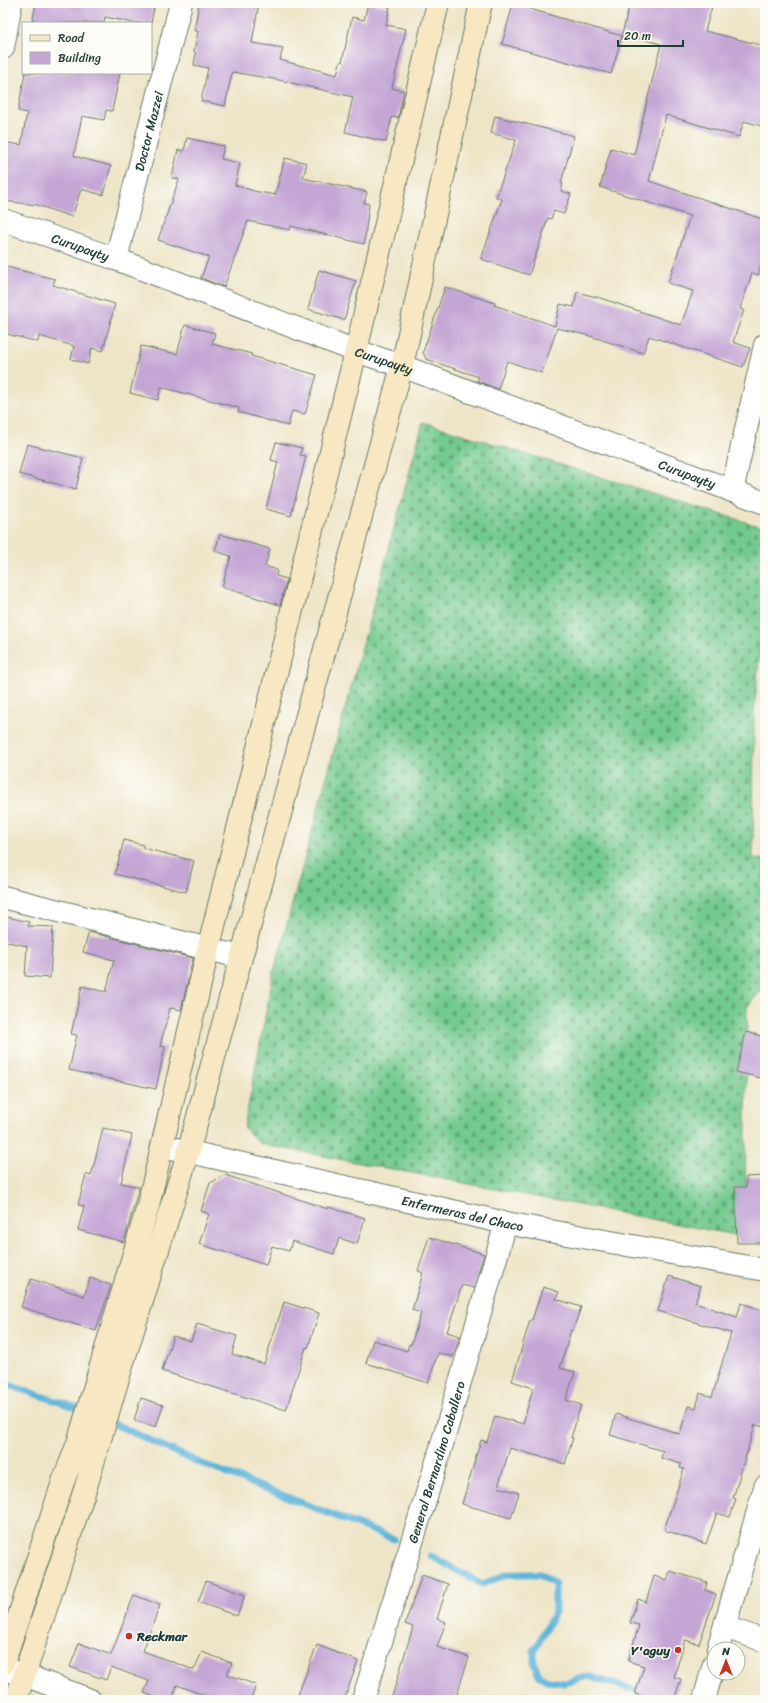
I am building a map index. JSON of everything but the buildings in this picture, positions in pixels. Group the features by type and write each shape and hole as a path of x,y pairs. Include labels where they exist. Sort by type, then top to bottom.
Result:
{"main road":[{"path":"16,1700 87,1483 88,1444 98,1377 148,1206 163,1146 208,950 356,351 438,3"},
{"path":"3,1664 63,1482 88,1444 120,1372 188,1153 240,957 402,366 481,3"}],"street":[{"path":"3,48 11,3"},
{"name":"Doctor Mazzei","path":"116,259 181,3"},
{"name":"Curupayty","path":"3,220 116,259 356,351 402,366 732,491 765,502"},
{"path":"732,491 765,345"},
{"path":"3,896 240,957"},
{"name":"Enfermeras del Chaco","path":"163,1146 188,1153 506,1223 765,1270"},
{"name":"General Bernardino Caballero","path":"363,1700 438,1458 506,1223"},
{"path":"720,1641 765,1487"},
{"path":"724,1627 765,1641"},
{"path":"3,1669 25,1674 90,1700"},
{"path":"704,1698 709,1681"}],"green space":[{"path":"423,422 765,528 765,597 754,713 753,858 765,860 765,986 747,1007 745,1237 260,1144 244,1128 273,975"}],"waterway":[{"path":"3,1383 86,1411"},
{"path":"108,1421 195,1461 394,1539"},
{"path":"431,1556 482,1584 508,1574 540,1574 555,1584 555,1612 534,1651 534,1664 539,1675 548,1681 565,1683 588,1676 644,1693"}],"place":[{"name":"Reckmar","path":"129,1636"},
{"name":"Y'aguy","path":"678,1650"}]}
